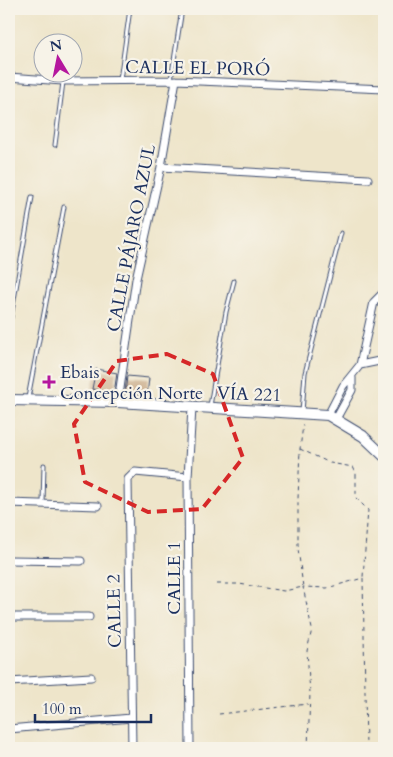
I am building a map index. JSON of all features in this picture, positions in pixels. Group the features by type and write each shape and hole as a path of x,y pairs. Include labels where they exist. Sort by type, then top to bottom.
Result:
{"main road":[{"name":"VÍA 221","path":"9,400 118,402 192,408 302,413 332,417 377,447 384,456"}],"street":[{"name":"CALLE EL PORÓ","path":"9,76 32,78"},
{"name":"CALLE EL PORÓ","path":"82,81 174,80 384,89"},
{"name":"CALLE PÁJARO AZUL","path":"118,402 136,279 161,167 174,80"},
{"path":"161,167 368,179"},
{"path":"332,417 344,386 352,378 360,365 374,302 384,292"},
{"path":"360,365 384,360"},
{"name":"CALLE 1","path":"190,748 188,477 192,408"},
{"name":"CALLE 2","path":"132,748 128,479 130,474 135,472 188,477"},
{"path":"9,503 98,506"},
{"path":"9,560 81,561"},
{"path":"9,617 89,617"},
{"path":"9,682 91,677"},
{"path":"9,729 131,718"}],"lane":[{"path":"120,81 130,9"},
{"path":"174,80 182,9"},
{"path":"55,145 63,82"},
{"path":"9,328 32,197"},
{"path":"28,400 64,207"},
{"path":"302,413 305,373 340,233"},
{"path":"210,409 226,312 234,281"},
{"path":"43,503 44,465"}],"path":[{"path":"303,425 300,449 298,548 303,588 312,629 308,651 310,673 308,748"},
{"path":"300,449 330,463 353,466 356,472 356,498 368,510 363,578 366,748"},
{"path":"217,584 239,584 284,591 303,588 327,588 363,578"},
{"path":"219,714 281,709 309,704"}],"highlighted area":[{"path":"167,354 213,374 243,458 202,509 148,512 85,482 74,424 117,361"}],"building":[{"path":"96,369 117,373 114,393 92,389"},
{"path":"127,376 149,378 147,396 125,394"}],"place":[{"name":"Ebais Concepción Norte","path":"49,382"}]}
